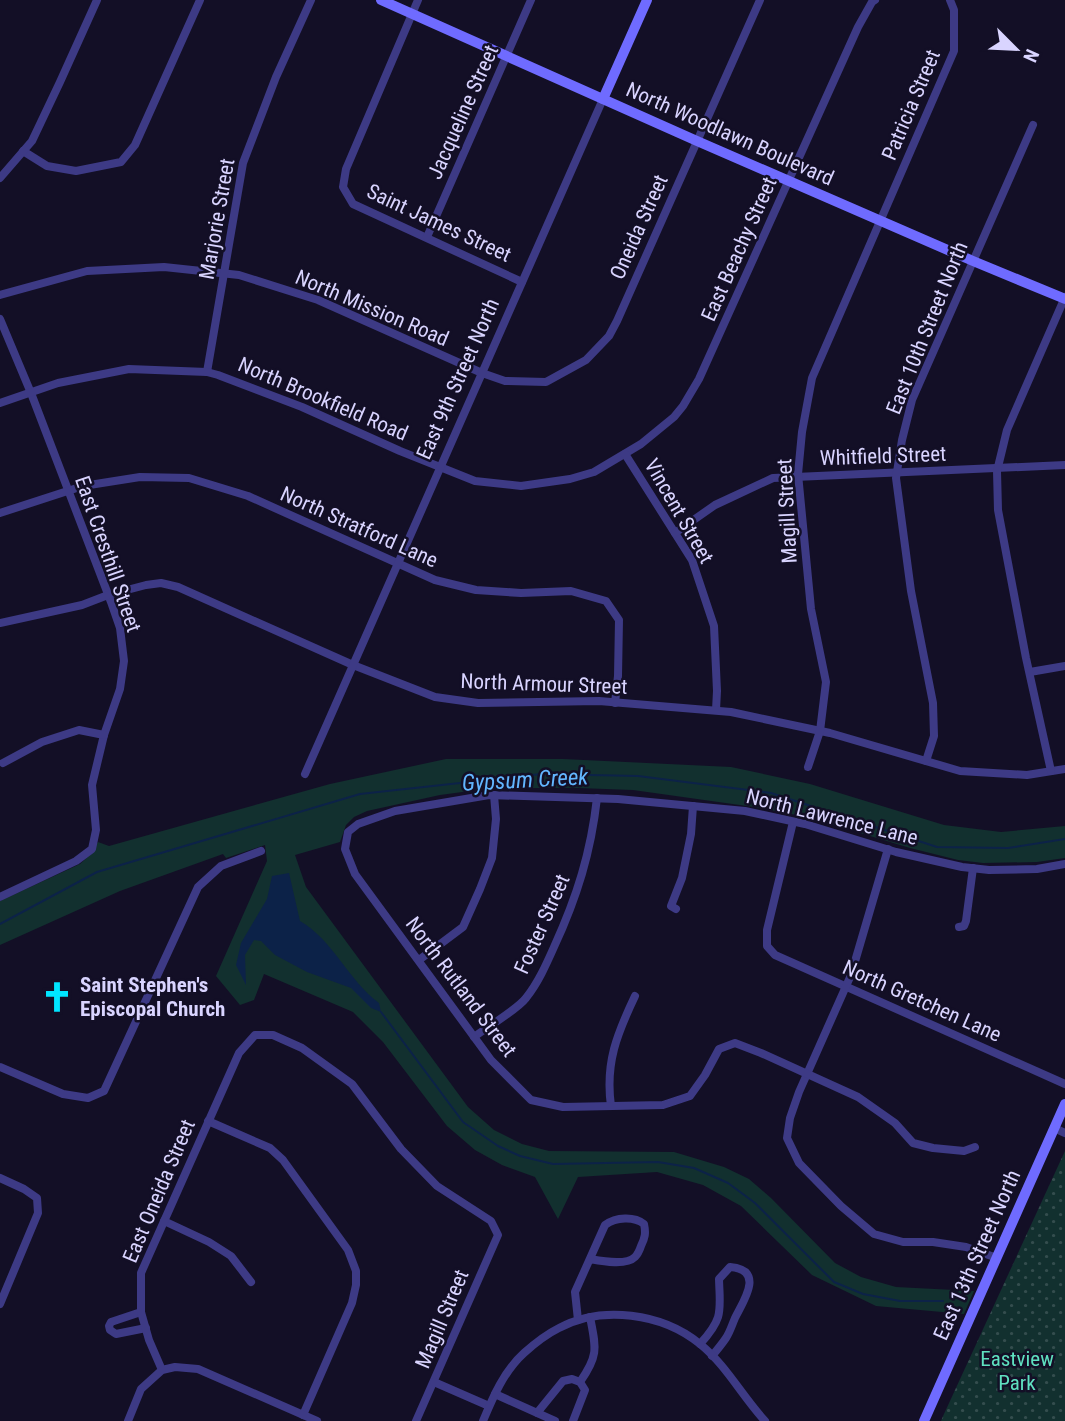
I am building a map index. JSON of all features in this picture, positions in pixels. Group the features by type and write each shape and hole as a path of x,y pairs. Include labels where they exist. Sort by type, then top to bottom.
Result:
{"main road":[{"name":"North Woodlawn Boulevard","path":"381,0 972,261 1065,298"},
{"name":"East 9th Street North","path":"603,99 647,0"},
{"name":"East 13th Street North","path":"924,1421 1065,1104"}],"street":[{"path":"0,178 32,141 97,0"},
{"path":"23,151 47,166 76,172 121,162 135,145 200,0"},
{"name":"Marjorie Street","path":"207,372 243,163 276,77 311,0"},
{"path":"412,14 418,0"},
{"name":"Jacqueline Street","path":"427,237 531,0"},
{"name":"Oneida Street","path":"482,373 505,382 546,383 586,360 609,336 760,0"},
{"name":"East Beachy Street","path":"625,454 674,418 699,379 858,27 875,0"},
{"name":"Patricia Street","path":"881,221 954,51 954,10 950,0"},
{"name":"Saint James Street","path":"412,14 346,169 343,187 353,204 522,282"},
{"name":"East 9th Street North","path":"305,774 603,99"},
{"name":"East 10th Street North","path":"926,761 934,736 933,703 911,591 896,478 902,440 912,400 1033,125"},
{"name":"Magill Street","path":"808,767 820,731 826,682 811,609 798,477 802,432 812,378 881,221"},
{"name":"North Mission Road","path":"0,295 87,271 164,267 239,275 318,300 482,373"},
{"path":"1051,771 998,509 998,469 1007,430 1065,298"},
{"name":"East Cresthill Street","path":"0,318 120,628 124,661 120,689 104,735 92,785 96,830 92,849 76,861 0,897"},
{"name":"North Brookfield Road","path":"0,403 58,383 129,369 207,372 302,407 475,481 521,486 570,479 594,472 625,454"},
{"name":"Vincent Street","path":"625,454 692,560 714,626 716,710"},
{"name":"Whitfield Street","path":"675,533 715,505 773,478 1065,465"},
{"name":"North Stratford Lane","path":"0,513 83,486 140,477 189,478 248,496 435,580 475,590 571,592 606,601 619,620 615,703"},
{"name":"North Armour Street","path":"0,623 82,605 108,595 161,583 178,587 353,665 435,697 478,704 599,701 716,710 820,731 960,771 1027,775 1065,769"},
{"path":"1030,672 1065,666"},
{"path":"2,763 42,741 79,730 104,735"},
{"path":"419,960 463,927 468,916 492,858 496,819 494,795"},
{"name":"North Lawrence Lane","path":"348,836 348,832 358,824 395,811 494,795 597,798 745,811 962,867 989,870 1037,869 1065,864"},
{"name":"Foster Street","path":"474,1037 524,1001 540,977 582,879 593,832 597,798"},
{"path":"676,909 671,906 682,878 691,834 693,806"},
{"name":"North Gretchen Lane","path":"793,822 767,930 767,946 775,955 1065,1084"},
{"name":"North Rutland Street","path":"348,836 345,849 355,874 491,1060 531,1100 564,1107 663,1105 690,1096 719,1049 734,1043 858,1097 895,1123 913,1143 933,1149 964,1151 975,1147"},
{"path":"888,849 851,975 807,1074 790,1118 788,1138 799,1163 841,1206 874,1234 903,1242 933,1242 966,1247 997,1258"},
{"path":"0,1067 63,1094 88,1098 104,1091 198,887 221,866 261,851"},
{"path":"959,927 964,926 966,921 973,868"},
{"path":"611,1106 608,1087 612,1054 635,996"},
{"name":"East Oneida Street","path":"162,1370 141,1312 141,1273 239,1054 255,1035 273,1035 302,1048 352,1084 401,1149 428,1177 437,1186 491,1220 496,1231"},
{"path":"208,1121 271,1148 283,1160 348,1250 356,1271 352,1303 303,1415"},
{"path":"1054,1128 1065,1133"},
{"path":"0,1178 37,1198 38,1213 0,1304"},
{"path":"578,1320 575,1292 605,1225 612,1220 634,1219 645,1224 645,1238 632,1260 606,1262 590,1259"},
{"path":"164,1221 209,1242 231,1256 251,1282"},
{"name":"Magill Street","path":"416,1421 498,1235 496,1231"},
{"path":"700,1344 715,1327 720,1313 719,1279 730,1267 743,1270 749,1277 747,1297 727,1336 712,1356"},
{"path":"141,1312 111,1322 110,1330 116,1334 146,1328"},
{"path":"483,1421 506,1375 523,1354 557,1328 590,1317 622,1315 650,1318 682,1331 700,1344 765,1421"},
{"path":"580,1382 595,1356 590,1317"},
{"path":"128,1421 141,1389 162,1370 175,1367 198,1369 317,1421"},
{"path":"537,1413 563,1381 572,1379 580,1382 585,1390 573,1421"},
{"path":"434,1382 489,1406"},
{"path":"495,1394 555,1421"}],"green space":[{"path":"446,759 563,759 731,767 810,784 944,825 1001,832 1065,826 1065,858 1037,862 983,863 958,860 807,817 754,807 633,790 492,788 440,795 367,811 354,817 346,825 340,842 295,855 306,887 468,1107 494,1130 522,1144 549,1151 674,1152 724,1167 749,1179 835,1263 861,1277 896,1287 974,1291 964,1314 876,1306 812,1275 741,1206 703,1185 657,1172 578,1177 558,1219 535,1177 502,1165 475,1150 447,1126 383,1042 353,1012 264,974 254,1000 240,1005 216,976 267,861 265,845 226,858 223,854 120,891 0,945 0,901 80,864 98,842 109,846 330,784"},
{"name":"Eastview Park","path":"1065,1151 1065,1421 941,1421 944,1414"}],"water":[{"path":"289,873 300,921 312,929 331,949 358,983 379,1003 381,1012 371,1008 351,988 307,972 275,955 261,941 254,940 245,955 246,985 236,965 241,943 267,899 272,876"}],"waterway":[{"name":"Gypsum Creek","path":"0,924 97,872 360,794 541,774 638,776 771,793 937,847 1008,848 1065,839"},
{"path":"381,1012 463,1122 498,1146 520,1156 553,1164 658,1162 694,1168 728,1183 755,1203 834,1282 863,1294 900,1301 943,1301"}],"place":[{"name":"Saint Stephen's Episcopal Church","path":"57,997"}]}
